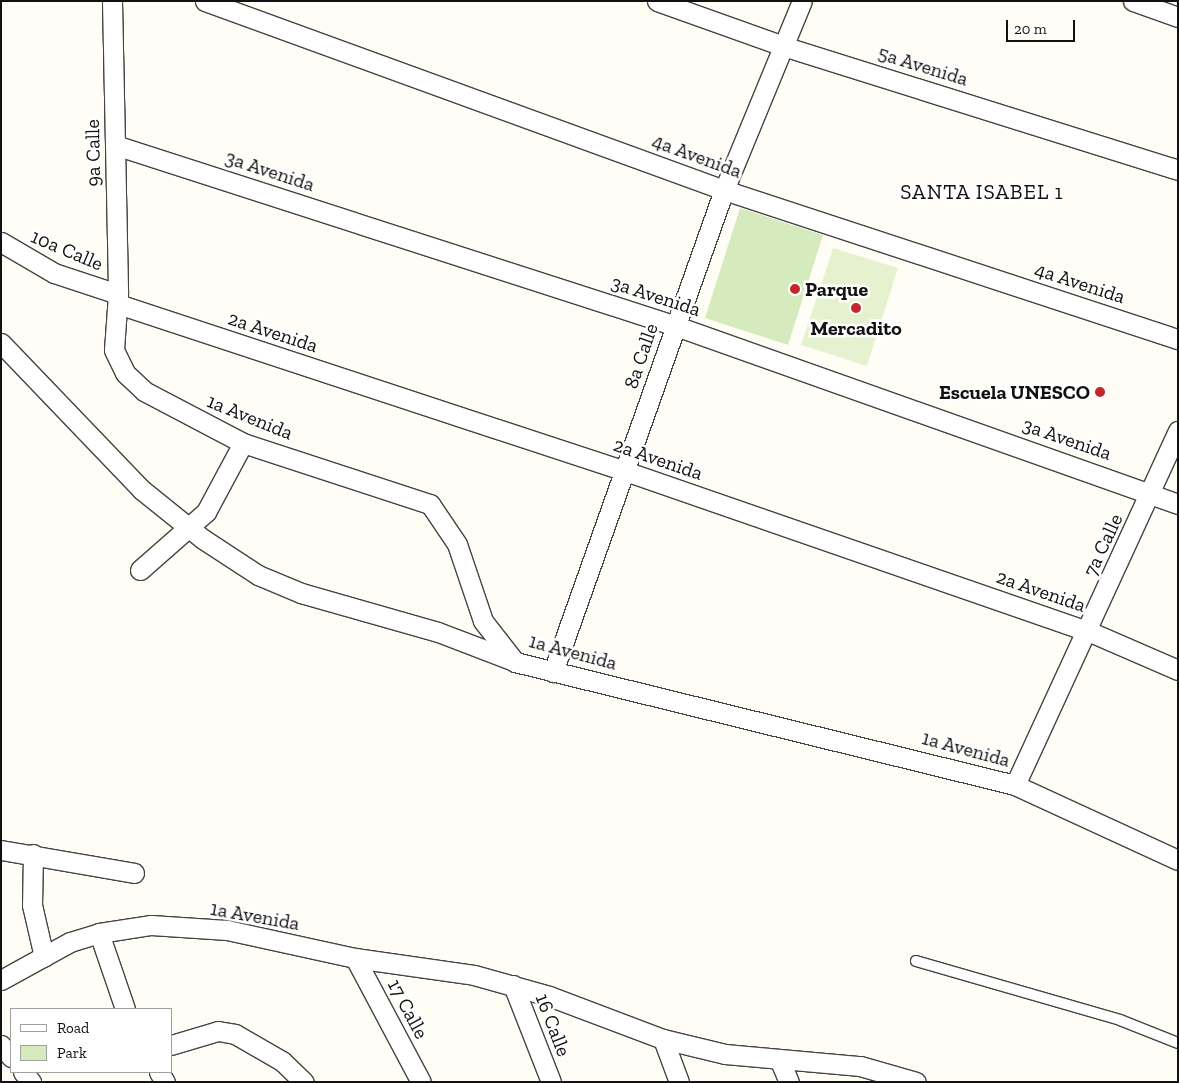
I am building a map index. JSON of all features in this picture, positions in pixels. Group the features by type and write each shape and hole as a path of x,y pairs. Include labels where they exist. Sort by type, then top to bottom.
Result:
{"street":[{"name":"9a Calle","path":"112,1 118,299"},
{"name":"4a Avenida","path":"205,1 724,190 1178,339"},
{"name":"5a Avenida","path":"657,1 786,47 1178,170"},
{"name":"8a Calle","path":"553,672 724,190 786,47 802,1"},
{"path":"1133,1 1178,17"},
{"name":"3a Avenida","path":"115,145 676,326 1152,493 1178,504"},
{"name":"10a Calle","path":"1,242 54,273 118,299"},
{"name":"1a Avenida","path":"118,299 114,350 125,373 174,409 243,443 430,504 457,544 482,621 515,662 1015,785 1178,860"},
{"name":"2a Avenida","path":"118,299 1088,631 1178,670"},
{"path":"1,343 102,452 188,528 278,585 438,632 515,662"},
{"name":"7a Calle","path":"1015,785 1152,493 1178,431"},
{"path":"140,570 206,512 243,443"},
{"path":"1,850 33,854 134,873"},
{"path":"33,854 32,906 44,956"},
{"name":"1a Avenida","path":"1,980 70,942 99,933 151,926 227,930 355,958 474,975 513,985 663,1039 725,1054 780,1061 860,1066 916,1082"},
{"path":"99,933 125,1008"},
{"name":"17 Calle","path":"355,958 421,1082"},
{"name":"16 Calle","path":"513,985 551,1082"},
{"path":"172,1044 218,1032 235,1034 282,1061 304,1082"},
{"path":"663,1039 679,1082"},
{"path":"1,1045 10,1056"},
{"path":"780,1061 789,1082"}],"lane":[{"path":"916,961 1120,1020 1178,1043"}],"green space":[{"path":"740,208 823,235 788,345 705,318"},
{"path":"833,248 898,268 867,366 801,345"}],"place":[{"name":"Parque","path":"795,289"},
{"name":"Mercadito","path":"856,308"},
{"name":"Escuela UNESCO","path":"1100,392"}],"district":[{"name":"SANTA ISABEL 1","path":"982,192"}]}
